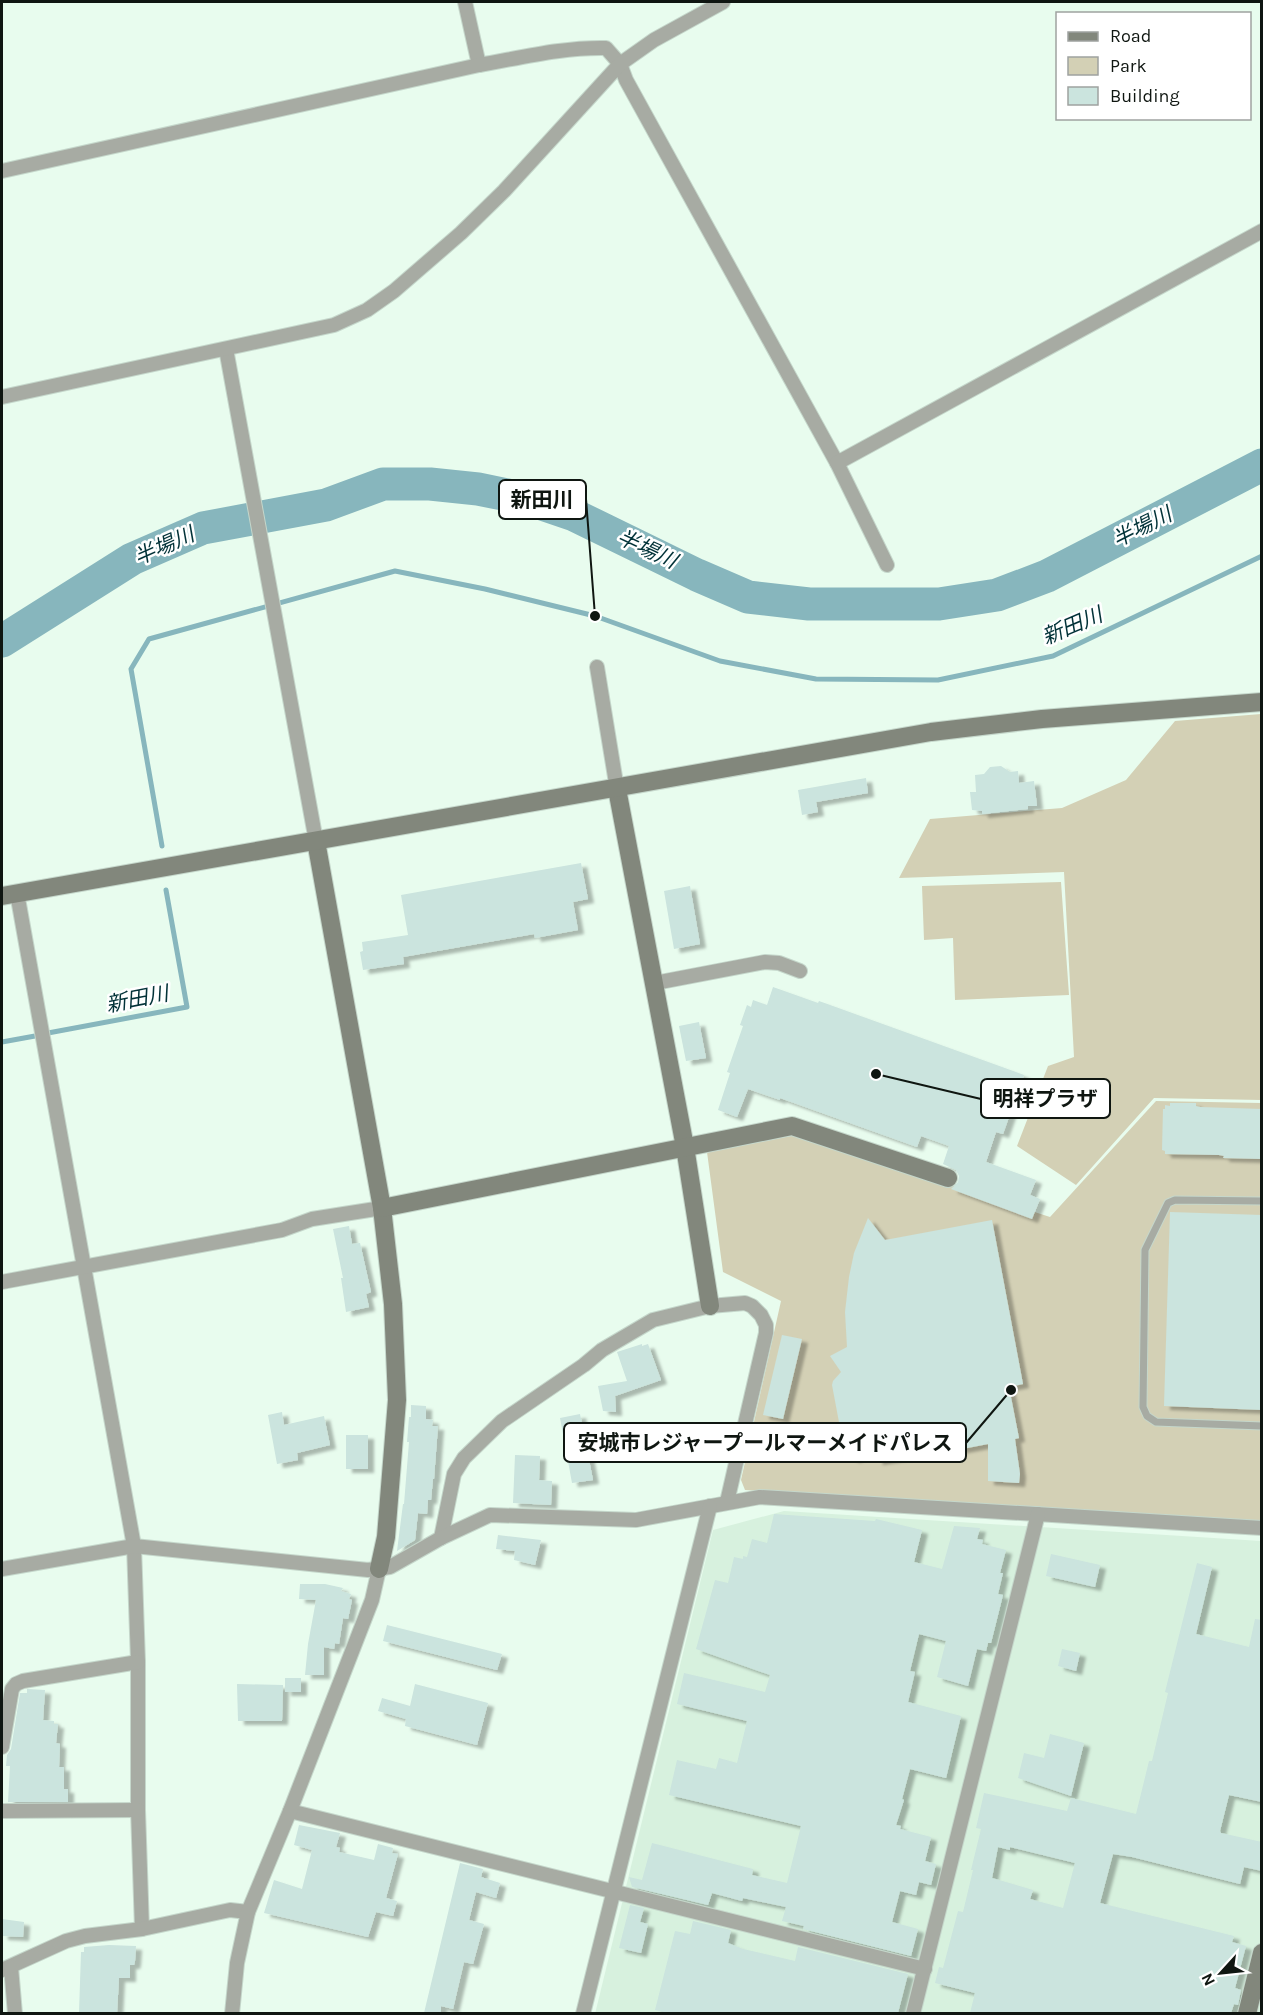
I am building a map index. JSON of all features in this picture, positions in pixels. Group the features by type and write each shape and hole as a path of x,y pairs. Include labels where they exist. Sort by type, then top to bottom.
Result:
{"street":[{"path":"465,2 479,65"},
{"path":"2,397 334,325 367,310 394,291 461,233 504,191 620,64 654,40 723,2"},
{"path":"2,171 479,65 549,53 606,48 620,64 632,90 837,463 887,565"},
{"path":"837,463 1262,231"},
{"path":"226,349 382,1208 393,1304 397,1400 386,1537 372,1600 248,1912 237,1963 232,2013"},
{"path":"597,667 617,789 685,1147 710,1306"},
{"path":"142,1929 134,1546 84,1267 9,895 931,732 1042,719 1262,702"},
{"path":"655,983 765,962 779,963 801,971"},
{"path":"2,1281 282,1230 312,1220 792,1126 948,1178"},
{"path":"441,1538 457,1467 502,1421 584,1365 602,1350 653,1320 710,1306 745,1303 761,1315 766,1325 766,1333 727,1502"},
{"path":"2,1569 134,1546 368,1570 379,1569 390,1567 441,1538 490,1515 636,1520 760,1497 1262,1528"},
{"path":"583,2013 710,1506"},
{"path":"913,2013 926,1969 1038,1514"},
{"path":"2,1747 10,1696 16,1684 138,1662"},
{"path":"2,1811 138,1810"},
{"path":"290,1811 926,1969"},
{"path":"15,2013 6,1968 66,1941 85,1936 142,1929 230,1910 248,1912"},
{"path":"1247,2013 1262,1953"}],"lane":[{"path":"1262,1201 1175,1200 1168,1203 1145,1250 1143,1407 1147,1416 1156,1422 1262,1426"}],"shaded area":[{"path":"784,1511 1261,1541 1261,2013 595,2014 713,1530"}],"green space":[{"path":"1261,714 1261,1100 1154,1098 1076,1185 1017,1146 1048,1066 1074,1057 1064,872 899,878 930,819 1062,808 1126,780 1175,721"},
{"path":"1061,882 1069,995 955,1000 953,938 924,940 922,886"},
{"path":"1156,1101 1261,1103 1261,1521 745,1490 741,1480 781,1301 723,1272 707,1152 796,1135 1050,1217"}],"building":[{"path":"1001,766 1010,772 1018,771 1019,783 1034,781 1037,806 982,814 982,811 972,810 970,792 976,792 975,775 984,774 990,767"},
{"path":"866,778 868,793 816,802 818,812 802,815 798,790"},
{"path":"581,863 588,899 573,902 578,930 535,938 534,934 403,957 404,964 363,970 360,952 363,951 362,942 408,935 401,895"},
{"path":"690,886 700,944 674,949 664,891"},
{"path":"773,987 818,1003 819,1001 1024,1075 1003,1134 996,1132 986,1162 1036,1180 1030,1195 1040,1199 1032,1219 951,1189 958,1182 959,1176 956,1170 943,1164 949,1146 921,1136 917,1147 780,1098 780,1100 748,1089 737,1117 718,1110 747,1005 751,1007 753,1000 767,1005"},
{"path":"699,1022 706,1058 686,1061 679,1026"},
{"path":"1170,1103 1196,1103 1196,1106 1200,1107 1262,1109 1262,1159 1165,1154 1162,1150 1163,1109 1165,1105 1170,1106"},
{"path":"1170,1212 1262,1215 1262,1410 1164,1406"},
{"path":"868,1218 885,1240 992,1220 1023,1384 1009,1387 1019,1438 1015,1439 1020,1474 1019,1483 988,1481 988,1444 926,1456 926,1453 877,1461 875,1449 854,1459 845,1454 832,1385 841,1372 830,1356 847,1347 845,1312 849,1277 854,1253"},
{"path":"349,1226 352,1244 360,1243 371,1292 366,1294 369,1307 346,1312 341,1278 343,1278 333,1229"},
{"path":"782,1335 802,1339 783,1419 763,1415"},
{"path":"642,1344 642,1346 648,1344 661,1380 615,1396 616,1412 603,1411 598,1386 627,1381 617,1352"},
{"path":"411,1405 426,1406 426,1419 433,1420 432,1426 438,1426 434,1479 427,1514 418,1513 415,1540 397,1551 404,1504"},
{"path":"282,1412 284,1425 324,1416 330,1445 297,1453 298,1460 277,1464 268,1415"},
{"path":"580,1414 593,1480 572,1483 560,1418"},
{"path":"346,1435 368,1435 368,1469 346,1469"},
{"path":"515,1455 540,1456 539,1480 552,1481 551,1505 513,1503"},
{"path":"774,1514 875,1521 876,1519 922,1530 914,1562 942,1569 954,1526 980,1528 977,1539 983,1540 982,1544 1006,1550 998,1594 1003,1595 991,1643 988,1643 986,1651 977,1649 968,1686 937,1677 946,1641 919,1634 910,1671 915,1672 908,1702 961,1716 946,1778 910,1769 896,1825 901,1826 900,1829 931,1837 925,1861 936,1864 931,1885 919,1882 916,1895 900,1891 892,1922 918,1929 911,1956 803,1929 804,1926 782,1921 786,1907 743,1898 742,1901 712,1893 708,1905 632,1887 629,1877 642,1880 652,1843 753,1869 752,1875 787,1883 801,1826 669,1795 677,1760 716,1769 719,1758 737,1763 747,1721 677,1704 684,1673 765,1692 770,1675 696,1649 715,1580 728,1583 734,1557 743,1559 743,1556 747,1557 752,1539 767,1543"},
{"path":"498,1535 541,1540 535,1565 514,1560 515,1551 496,1549"},
{"path":"1051,1554 1100,1565 1095,1587 1046,1576"},
{"path":"1197,1563 1212,1567 1196,1634 1249,1647 1255,1619 1262,1620 1262,1802 1229,1795 1220,1831 1262,1842 1262,1871 1244,1867 1240,1884 1113,1854 1100,1903 1234,1936 1232,1942 1246,1946 1235,1988 1241,1990 1238,2005 1234,2004 1231,2013 970,2013 975,1993 935,1983 939,1967 943,1968 958,1911 963,1912 981,1829 976,1828 984,1793 1067,1811 1071,1798 1136,1814 1149,1761 1152,1761 1168,1693 1165,1692","holes":["998,1847 1010,1850 1010,1847 1075,1863 1063,1908 1030,1899 1033,1890 992,1878"]},
{"path":"300,1584 325,1584 343,1588 341,1591 351,1594 348,1619 343,1618 339,1644 335,1643 334,1649 324,1647 324,1675 305,1675 316,1600 299,1599"},
{"path":"387,1625 502,1654 497,1670 383,1641"},
{"path":"1062,1649 1080,1653 1076,1671 1058,1666"},
{"path":"285,1678 301,1678 301,1692 285,1692"},
{"path":"237,1684 283,1685 282,1721 238,1721"},
{"path":"415,1684 488,1703 477,1745 405,1726 406,1719 378,1711 382,1698 410,1706"},
{"path":"27,1689 45,1690 43,1720 54,1721 54,1724 58,1724 56,1743 60,1744 59,1767 64,1767 64,1789 68,1789 68,1802 8,1802 10,1766 6,1766 7,1755 11,1749 20,1693 27,1693"},
{"path":"1050,1734 1084,1743 1071,1796 1018,1778 1024,1753 1044,1758"},
{"path":"299,1825 340,1833 336,1847 340,1848 339,1852 374,1860 378,1844 393,1848 392,1853 398,1854 386,1898 397,1901 393,1916 376,1912 368,1937 264,1913 274,1880 302,1889 312,1850 294,1845"},
{"path":"460,1863 483,1869 481,1877 500,1883 496,1898 476,1892 469,1920 484,1924 473,1964 464,1962 453,2009 441,2006 441,2013 424,2013"},
{"path":"630,1905 644,1908 640,1922 648,1924 641,1953 619,1948"},
{"path":"2,1919 24,1922 23,1937 2,1936"},
{"path":"693,1921 731,1930 728,1943 743,1949 795,1961 798,1947 908,1974 898,2013 668,2013 655,2010 675,1931 690,1934"},
{"path":"136,1946 134,1965 130,1965 130,1978 119,1978 117,2013 79,2013 81,1952 84,1952 84,1947"}],"waterway":[{"name":"半場川","path":"2,641 132,559 203,528 326,505 383,484 430,484 478,489 527,499 574,515 697,575 748,597 809,604 939,604 997,595 1047,576 1262,465"},
{"name":"新田川","path":"162,846 131,669 149,639 395,571 485,589 595,616 720,661 816,679 938,680 1053,656 1262,556"},
{"name":"新田川","path":"48,1033 187,1007 166,890"},
{"name":"新田川","path":"2,1042 35,1036"}],"place":[{"name":"新田川","path":"595,616"},
{"name":"明祥プラザ","path":"876,1074"},
{"name":"安城市レジャープールマーメイドパレス","path":"1011,1390"}]}
